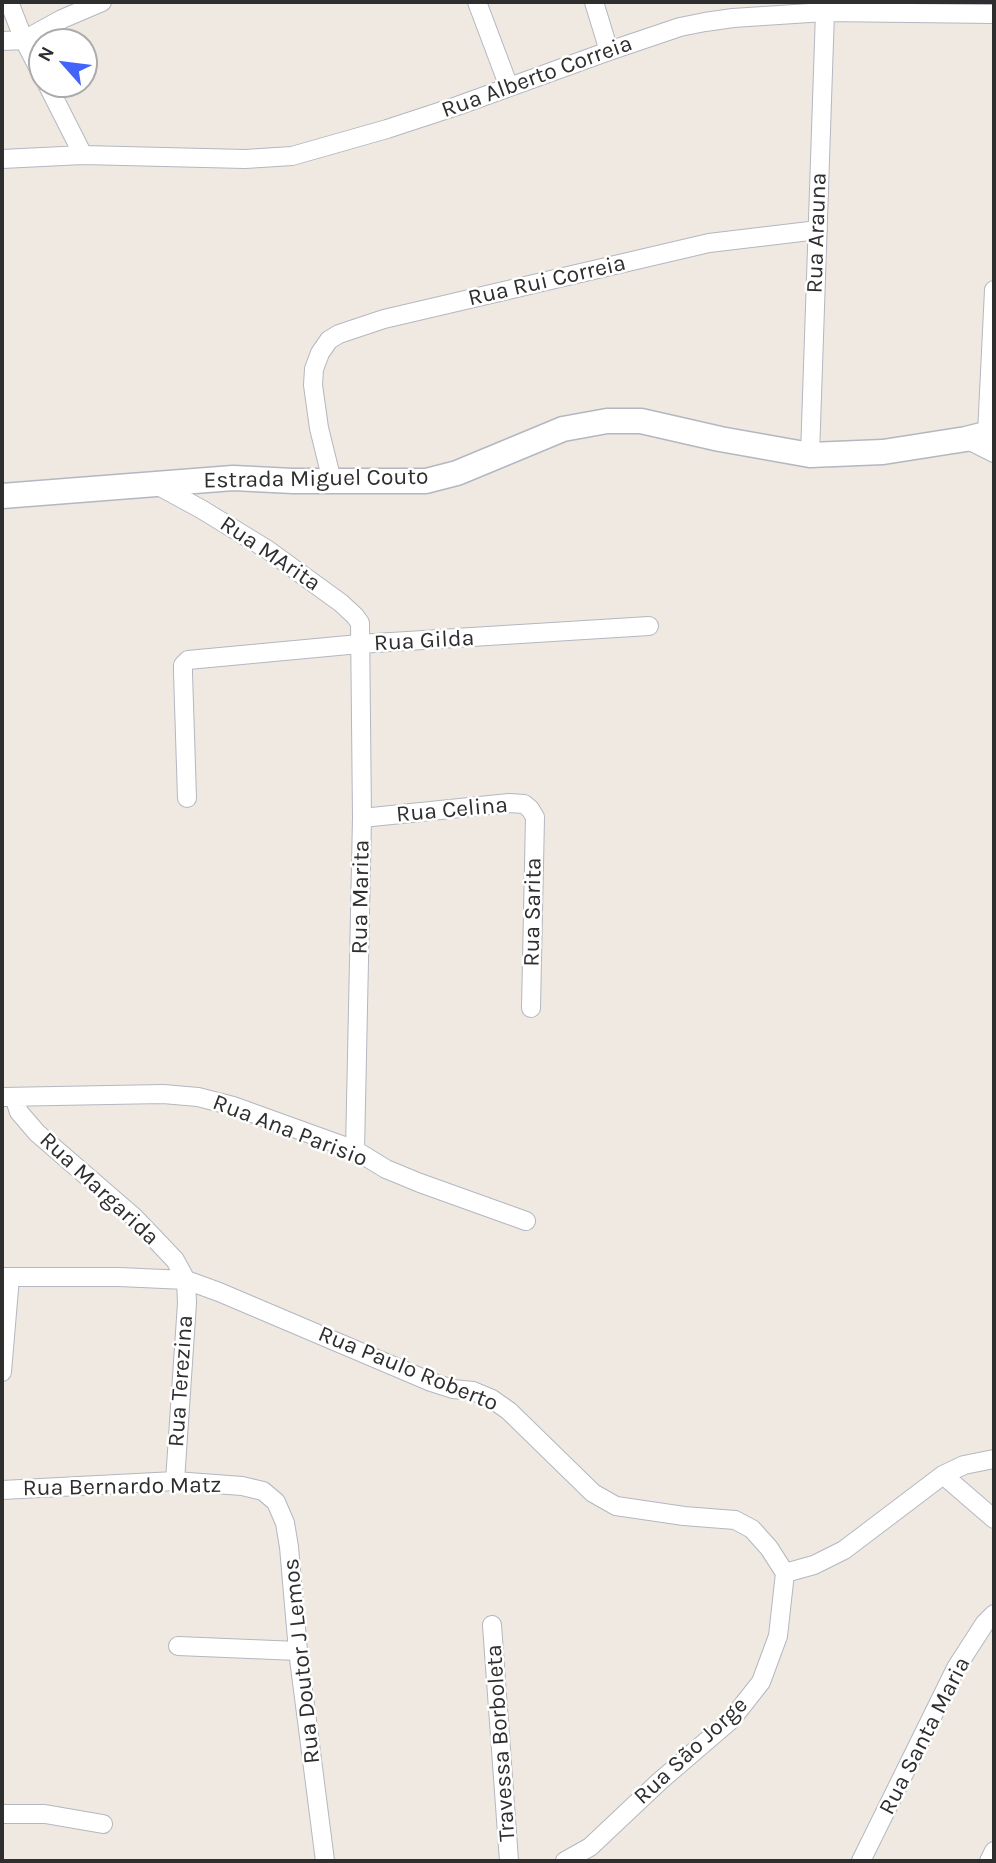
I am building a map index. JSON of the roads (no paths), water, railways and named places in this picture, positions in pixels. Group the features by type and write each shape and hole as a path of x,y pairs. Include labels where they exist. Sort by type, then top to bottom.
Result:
{"street":[{"path":"9,2 28,48"},
{"path":"2,41 24,40 62,19 102,2"},
{"path":"477,2 509,87"},
{"path":"594,2 609,51"},
{"name":"Rua Alberto Correia","path":"2,159 83,155 245,159 292,156 387,130 680,27 733,18 825,12 994,13"},
{"name":"Rua Arauna","path":"810,455 825,12"},
{"path":"54,98 83,155"},
{"name":"Rua Rui Correia","path":"332,481 319,428 313,385 314,369 320,354 329,340 339,334 384,319 709,243 818,230"},
{"path":"985,439 994,290"},
{"name":"Estrada Miguel Couto","path":"2,496 233,478 426,481 457,473 563,429 607,421 641,421 810,455 883,452 985,439"},
{"name":"Rua MArita","path":"155,484 268,550 341,603 360,624 359,645"},
{"name":"Rua Gilda","path":"187,798 183,673 186,661 359,645 649,626"},
{"name":"Rua Marita","path":"355,1150 362,818 359,645"},
{"name":"Rua Celina","path":"362,818 509,803 524,804 535,817"},
{"name":"Rua Sarita","path":"531,1008 535,817"},
{"name":"Rua Ana Parisio","path":"8,1097 163,1094 198,1097 233,1106 355,1150 386,1169 526,1222"},
{"name":"Rua Margarida","path":"8,1097 37,1133 134,1217 175,1260 186,1280"},
{"path":"2,1372 6,1277"},
{"name":"Rua Paulo Roberto","path":"6,1277 186,1280 431,1382 453,1389 473,1391 492,1399 509,1411 593,1493 616,1506 736,1520 752,1529 769,1548 785,1573"},
{"name":"Rua Terezina","path":"175,1481 187,1303 186,1280"},
{"path":"785,1573 814,1565 844,1550 943,1475 964,1465 994,1459"},
{"path":"943,1475 994,1519"},
{"name":"Rua Bernardo Matz","path":"2,1490 175,1481 242,1486"},
{"name":"Rua Doutor J Lemos","path":"242,1486 263,1491 276,1502 285,1522 298,1651 325,1861"},
{"name":"Rua São Jorge","path":"565,1861 590,1847 730,1720 761,1682 778,1636 785,1573"},
{"name":"Rua Santa Maria","path":"861,1861 956,1668 985,1623 994,1614"},
{"name":"Travessa Borboleta","path":"492,1625 509,1861"},
{"path":"178,1646 298,1651"},
{"path":"2,1814 45,1814 103,1824"},
{"path":"989,1861 994,1851"}]}
